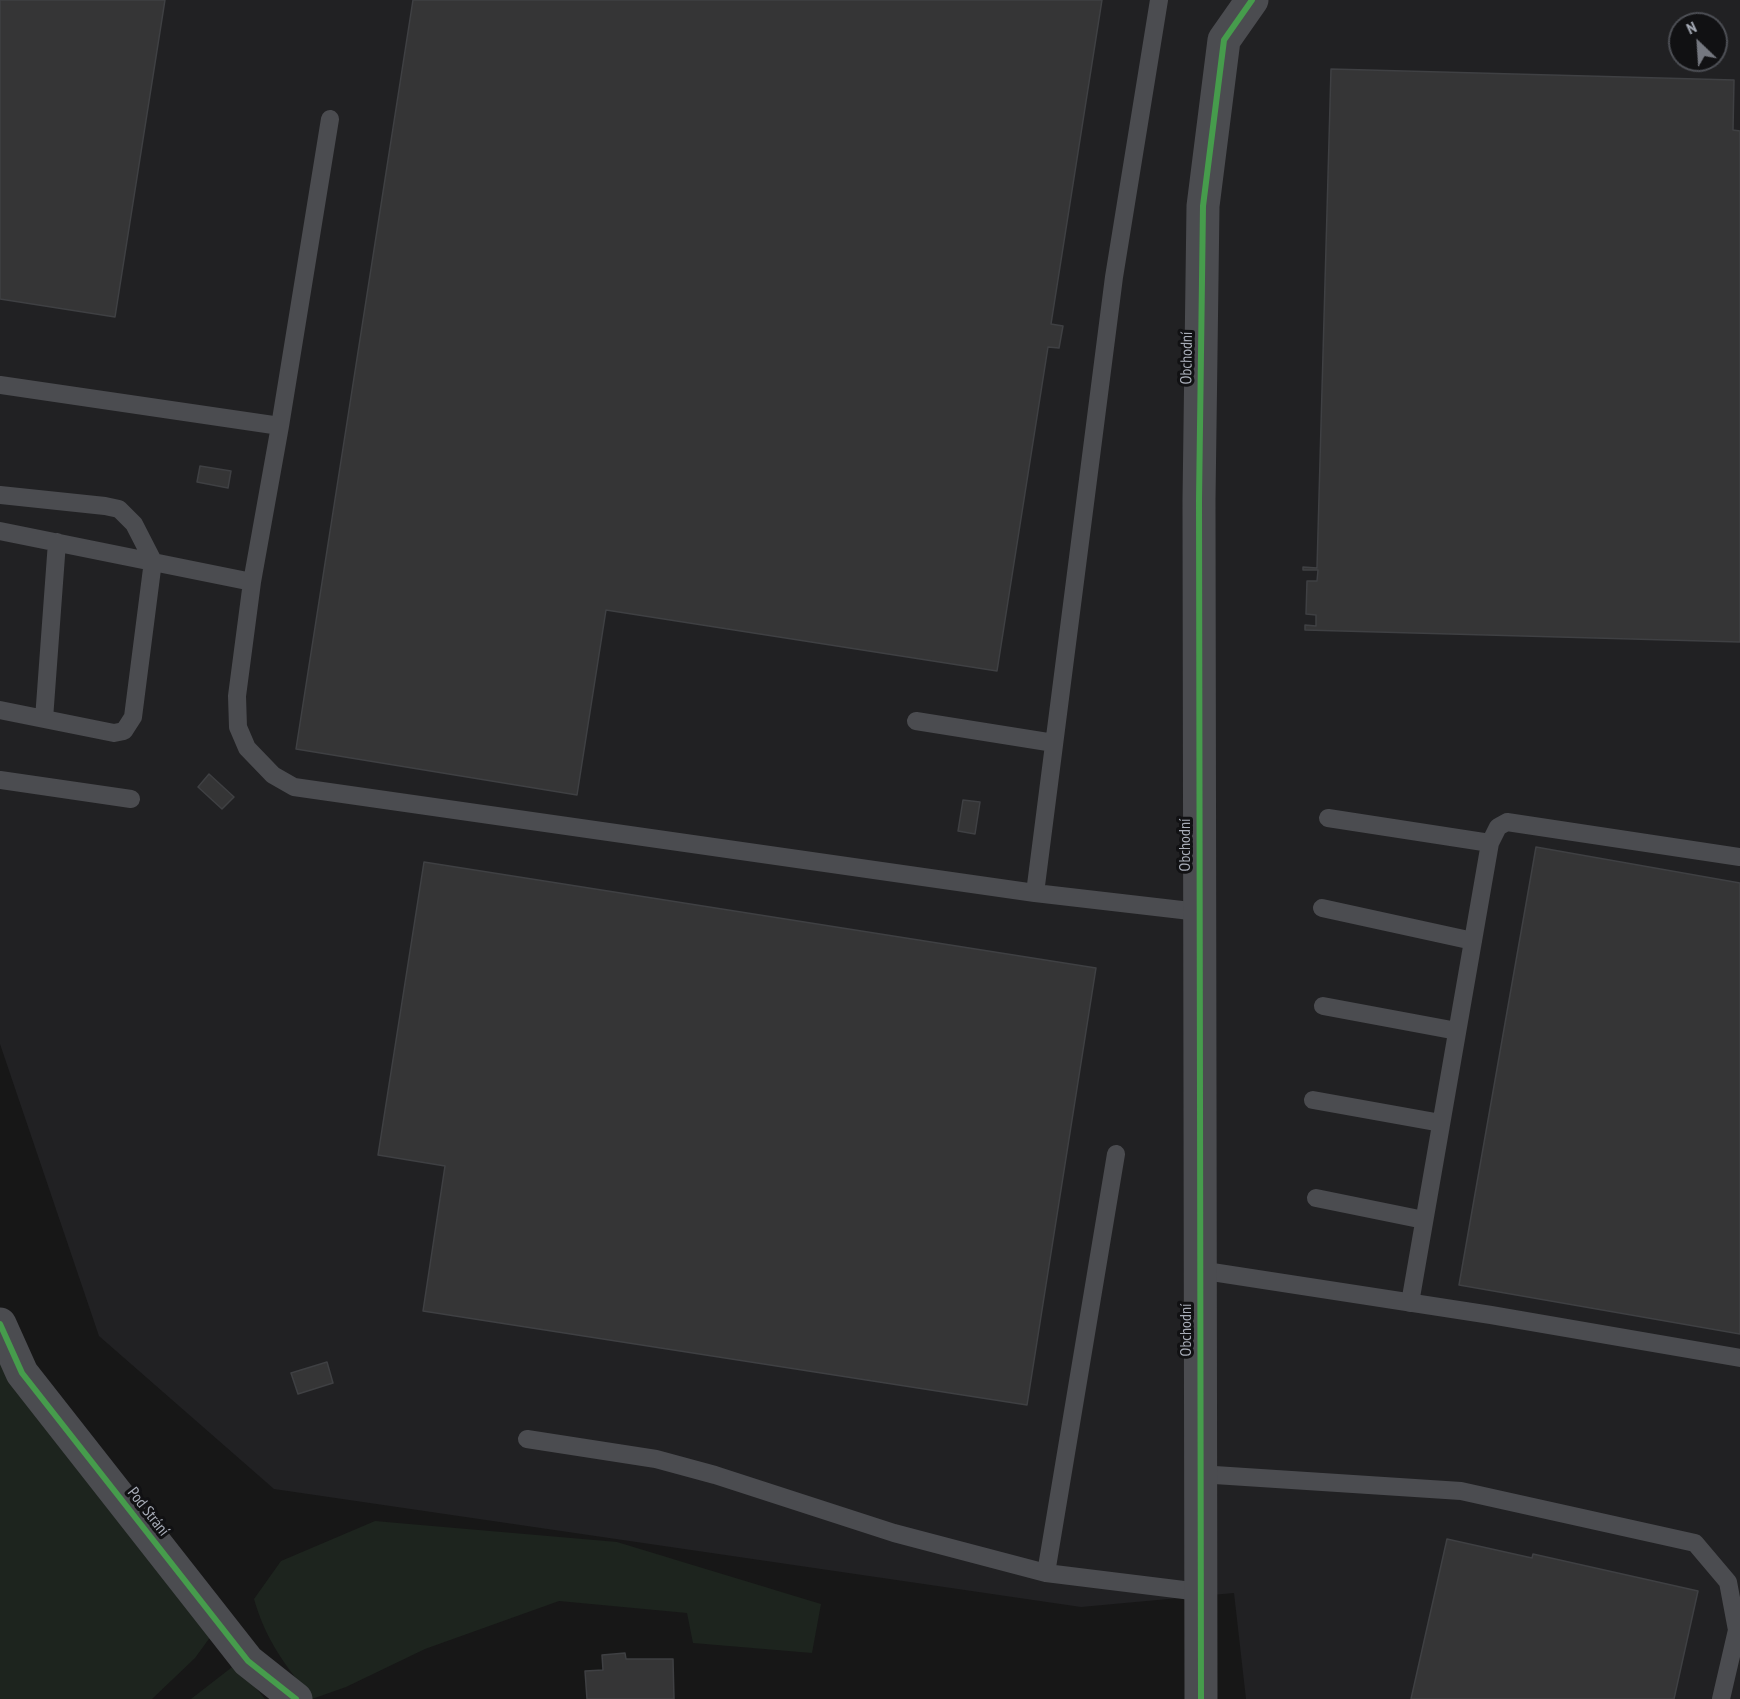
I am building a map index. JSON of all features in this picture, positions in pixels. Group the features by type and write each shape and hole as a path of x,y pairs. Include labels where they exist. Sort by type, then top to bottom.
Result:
{"street":[{"name":"Obchodní","path":"1201,1699 1198,500 1203,206 1224,40 1252,0"},
{"name":"Pod Strání","path":"0,1324 22,1373 248,1661 296,1699"}],"lane":[{"path":"1035,893 1114,277 1159,0"},
{"path":"330,119 252,582 237,696 238,727 247,748 273,775 294,787 1035,893 1199,912"},
{"path":"0,385 280,426"},
{"path":"0,495 119,509 134,524 153,561 131,724 124,731 114,733 0,710"},
{"path":"0,531 252,582"},
{"path":"44,719 57,542"},
{"path":"915,721 1054,743"},
{"path":"0,780 131,799"},
{"path":"1328,818 1490,843"},
{"path":"1410,1303 1490,843 1498,827 1507,822 1740,857"},
{"path":"1322,908 1473,941"},
{"path":"1323,1006 1457,1031"},
{"path":"1313,1100 1441,1123"},
{"path":"1046,1573 1116,1154"},
{"path":"1316,1198 1424,1220"},
{"path":"1199,1270 1740,1358"},
{"path":"527,1439 666,1462 715,1475 894,1533 1046,1573 1200,1592"},
{"path":"1199,1474 1461,1491 1695,1543 1728,1582 1737,1630 1721,1699"}],"shaded area":[{"path":"0,0 1740,0 1740,1699 1246,1699 1234,1593 1081,1607 274,1489 99,1336 0,1044"},
{"path":"0,1342 211,1636 195,1658 152,1699 0,1699"},
{"path":"375,1521 617,1542 821,1604 812,1653 693,1643 687,1613 559,1601 425,1649 346,1687 312,1699 285,1664 264,1628 254,1599 281,1561"},
{"path":"236,1664 265,1699 191,1699"}],"building":[{"path":"0,0 165,0 115,317 0,299"},
{"path":"413,0 1102,0 1051,324 1063,326 1059,348 1048,347 997,671 606,610 577,795 296,749"},
{"path":"1331,69 1734,80 1733,130 1740,131 1740,642 1305,630 1305,625 1316,626 1316,615 1306,614 1307,581 1317,581 1318,570 1303,570 1303,567 1317,568"},
{"path":"200,466 231,471 228,488 197,482"},
{"path":"209,774 234,797 222,809 198,787"},
{"path":"963,800 980,802 975,834 958,831"},
{"path":"1536,847 1740,883 1740,1334 1459,1285"},
{"path":"424,862 1096,968 1027,1405 423,1311 445,1166 378,1155"},
{"path":"327,1362 333,1383 298,1394 291,1373"},
{"path":"1447,1539 1532,1558 1533,1554 1698,1591 1674,1699 1411,1699"},
{"path":"625,1653 626,1659 673,1659 674,1699 587,1699 585,1671 603,1670 602,1655"}],"cycle path":[{"path":"1201,1699 1199,500 1203,206 1224,40 1252,0"},
{"path":"0,1324 22,1373 248,1661 296,1699"}]}
